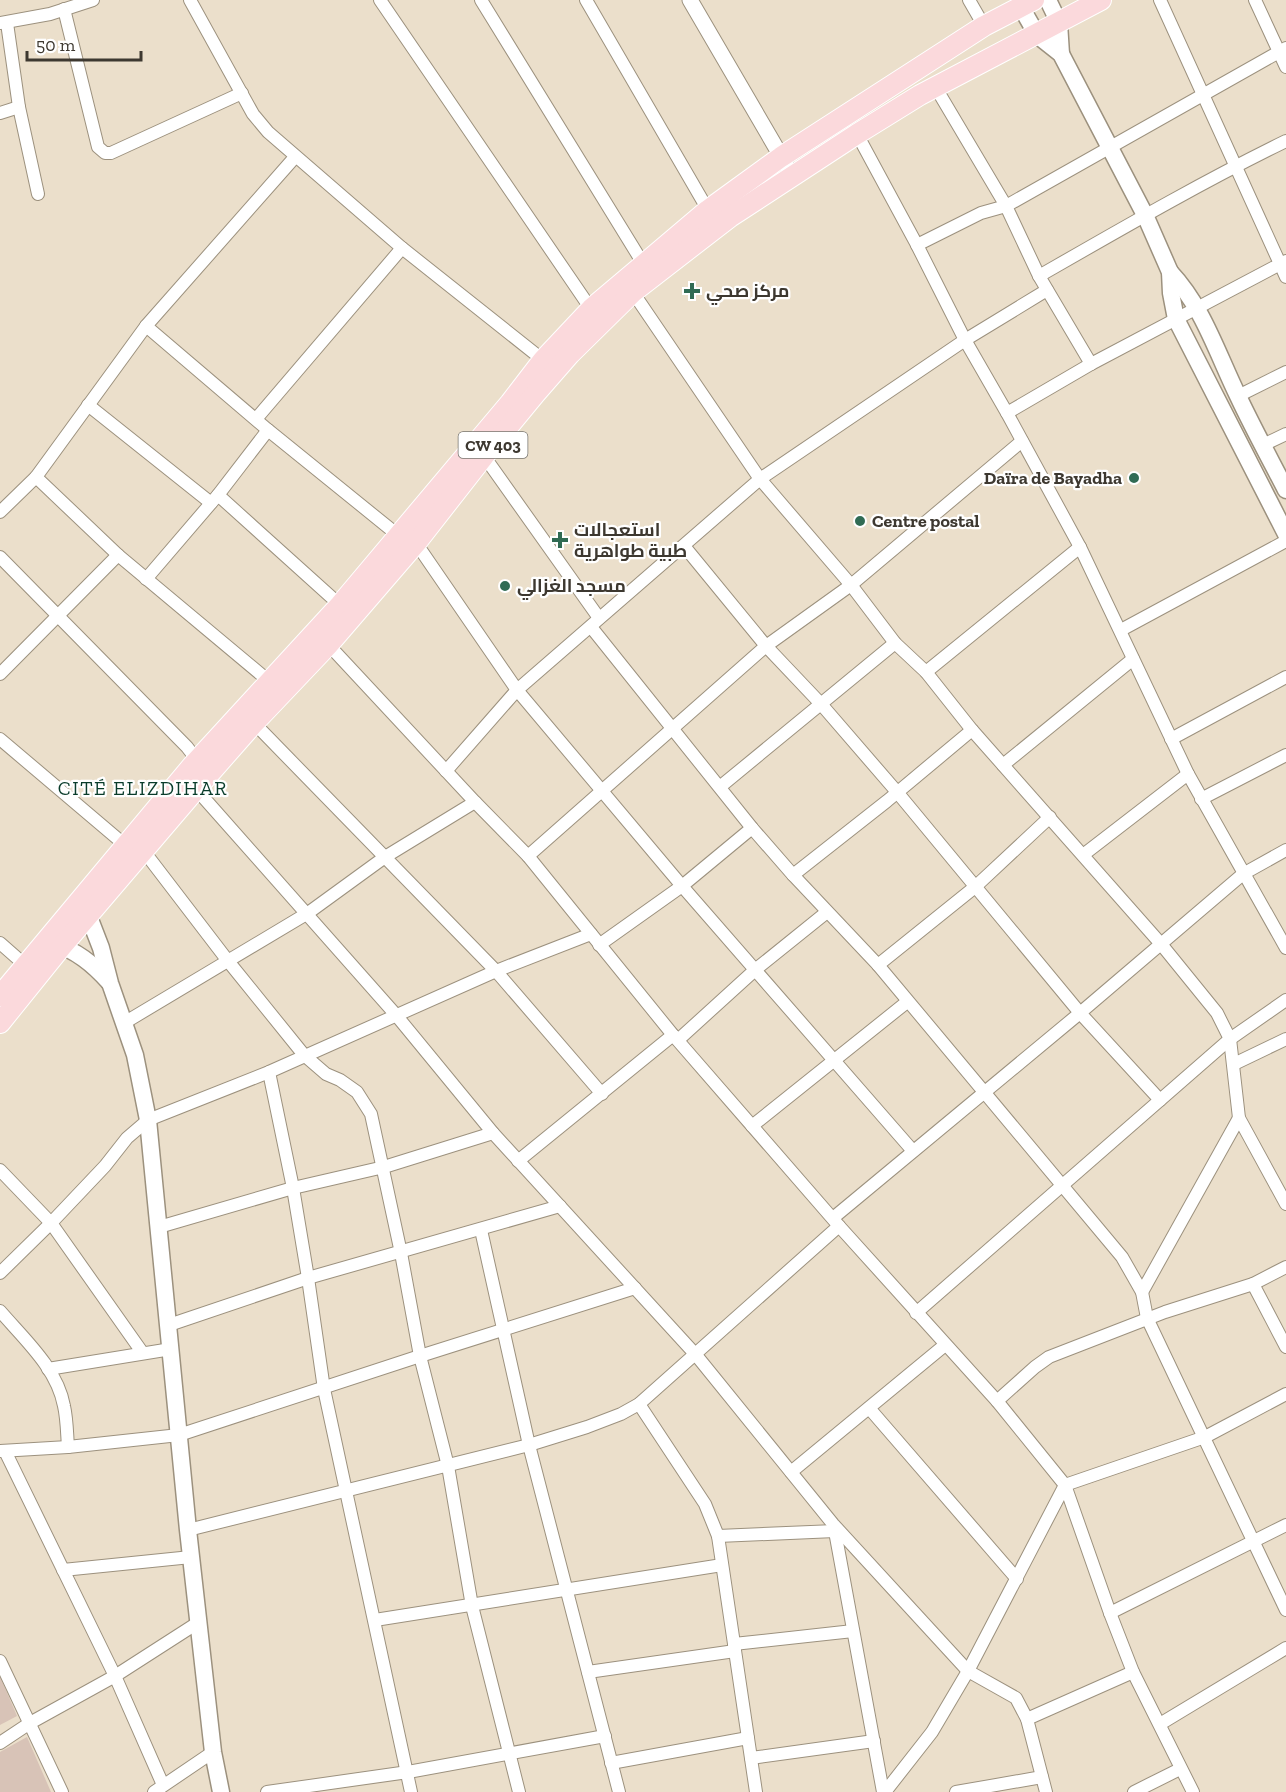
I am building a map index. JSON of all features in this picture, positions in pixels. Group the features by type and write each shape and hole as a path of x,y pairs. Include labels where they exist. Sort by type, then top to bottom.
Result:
{"main road":[{"path":"1048,0 1059,23 1061,54 1145,215 1170,272 1197,306 1238,396 1286,490"},
{"name":"CW 403","path":"0,1023 54,943 134,848 197,760 270,682 323,638 340,605 408,540 543,360 591,309 857,134 936,88 1101,0"},
{"name":"CW 403","path":"134,848 196,789 254,723 323,638 484,456 629,286 644,265 708,210 781,157 984,26 1027,4"},
{"path":"1027,4 1037,35 1061,54"},
{"path":"1170,272 1176,319 1286,534"},
{"path":"85,906 140,1073 148,1120 188,1530 213,1752 221,1792"},
{"name":"CW 403","path":"0,996 25,965 54,943"},
{"path":"54,943 80,955 110,983"}],"street":[{"path":"38,194 3,23 93,0"},
{"path":"190,0 258,123 402,248 543,360"},
{"path":"380,0 591,309"},
{"path":"481,0 644,265"},
{"path":"586,0 708,210"},
{"path":"690,0 792,175"},
{"path":"969,0 984,26"},
{"path":"1160,0 1283,263 1286,277"},
{"path":"1255,0 1282,50 1286,67"},
{"path":"64,9 97,144 105,153 111,153 242,93"},
{"path":"917,245 981,213 1006,206 1282,50"},
{"path":"936,88 1006,206 1039,276 1091,364"},
{"path":"0,113 20,107"},
{"path":"857,134 965,340 1080,547 1188,774 1286,948"},
{"path":"1039,276 1236,165 1286,141"},
{"path":"0,512 36,477 146,326 295,157"},
{"path":"256,419 402,248"},
{"path":"1007,413 1197,306 1283,263"},
{"path":"629,286 760,478 851,585 895,643 926,672 972,730 1161,944 1217,1013 1230,1039 1239,1118 1286,1204"},
{"path":"446,771 517,690 760,478 965,340 1047,290"},
{"path":"146,326 268,430 408,540 517,690 682,886 913,1151"},
{"path":"1238,396 1286,372"},
{"path":"88,405 215,499 340,605"},
{"path":"147,579 215,499 268,430"},
{"path":"1263,445 1286,434"},
{"path":"528,856 766,646 851,585 1022,441"},
{"path":"484,456 595,622 671,728 793,875 878,965 1122,1257 1142,1292 1147,1318 1286,1610"},
{"path":"36,477 118,555 270,682"},
{"path":"1121,630 1286,541"},
{"path":"684,546 766,646 897,792 1080,1013 1160,1100"},
{"path":"926,672 1080,547"},
{"path":"0,674 118,555"},
{"path":"0,557 197,760"},
{"path":"323,638 474,802 528,856 675,1037 916,1313 997,1401 1065,1485 1133,1672 1192,1792"},
{"path":"720,786 895,643"},
{"path":"1003,765 1132,659"},
{"path":"1171,739 1286,677"},
{"path":"254,723 496,971 602,1094"},
{"path":"793,875 972,730"},
{"path":"0,739 134,848 304,1055 326,1074 340,1080 362,1097 371,1114 402,1253 420,1356 448,1466 472,1606 519,1792"},
{"path":"1202,799 1286,755"},
{"path":"1083,855 1188,774"},
{"path":"196,789 308,913 493,1133 696,1355 834,1528 968,1671 1016,1698 1027,1719 1046,1792"},
{"path":"124,1023 308,913 386,857 474,802"},
{"path":"878,965 975,887 1050,817"},
{"path":"599,945 682,886 752,828"},
{"path":"188,1530 529,1445 587,1427 621,1414 639,1404 696,1355 913,1151 1243,874 1286,850"},
{"path":"518,1161 675,1037 827,912"},
{"path":"0,1273 105,1166 127,1138 148,1120 269,1072 496,971 591,933"},
{"path":"0,944 25,965"},
{"path":"916,1313 1230,1039 1286,1000"},
{"path":"752,1126 907,1002"},
{"path":"1234,1064 1286,1039"},
{"path":"269,1072 293,1188 324,1389 411,1792"},
{"path":"1142,1292 1239,1118"},
{"path":"159,1227 293,1188 384,1167 493,1133"},
{"path":"0,1170 51,1223 142,1352"},
{"path":"169,1324 308,1278 561,1206"},
{"path":"481,1230 529,1445 619,1792"},
{"path":"997,1401 1049,1357 1147,1318 1253,1284 1286,1267"},
{"path":"1253,1284 1286,1347"},
{"path":"213,1752 159,1789 115,1676 3,1451 68,1448 179,1435 635,1288"},
{"path":"0,1311 56,1381 64,1406 68,1448"},
{"path":"791,1472 945,1345"},
{"path":"48,1369 171,1349"},
{"path":"884,1792 932,1732 968,1671 1065,1485 1205,1437 1286,1394"},
{"path":"639,1404 705,1504 718,1536 756,1792"},
{"path":"869,1408 1017,1579"},
{"path":"1110,1613 1286,1525"},
{"path":"718,1536 834,1528"},
{"path":"834,1528 884,1792"},
{"path":"63,1570 191,1557"},
{"path":"375,1620 567,1591 722,1564"},
{"path":"0,1743 30,1723 115,1676 199,1622"},
{"path":"588,1672 734,1647 853,1631"},
{"path":"1160,1724 1286,1648"},
{"path":"0,1660 62,1792"},
{"path":"1027,1719 1133,1672"},
{"path":"267,1792 408,1772 605,1736"},
{"path":"611,1763 748,1738"},
{"path":"751,1758 874,1741"},
{"path":"1134,1792 1180,1769"},
{"path":"956,1792 1042,1777"}],"building":[{"path":"0,1676 17,1716 0,1725"},
{"path":"27,1737 51,1792 0,1792 0,1752"}],"place":[{"name":"مركز صحي","path":"692,291"},
{"name":"Daïra de Bayadha","path":"1134,478"},
{"name":"Centre postal","path":"860,521"},
{"name":"استعجالات طبية طواهرية","path":"560,540"},
{"name":"مسجد الغزالي","path":"505,586"}],"district":[{"name":"CITÉ ELIZDIHAR","path":"143,788"}]}
